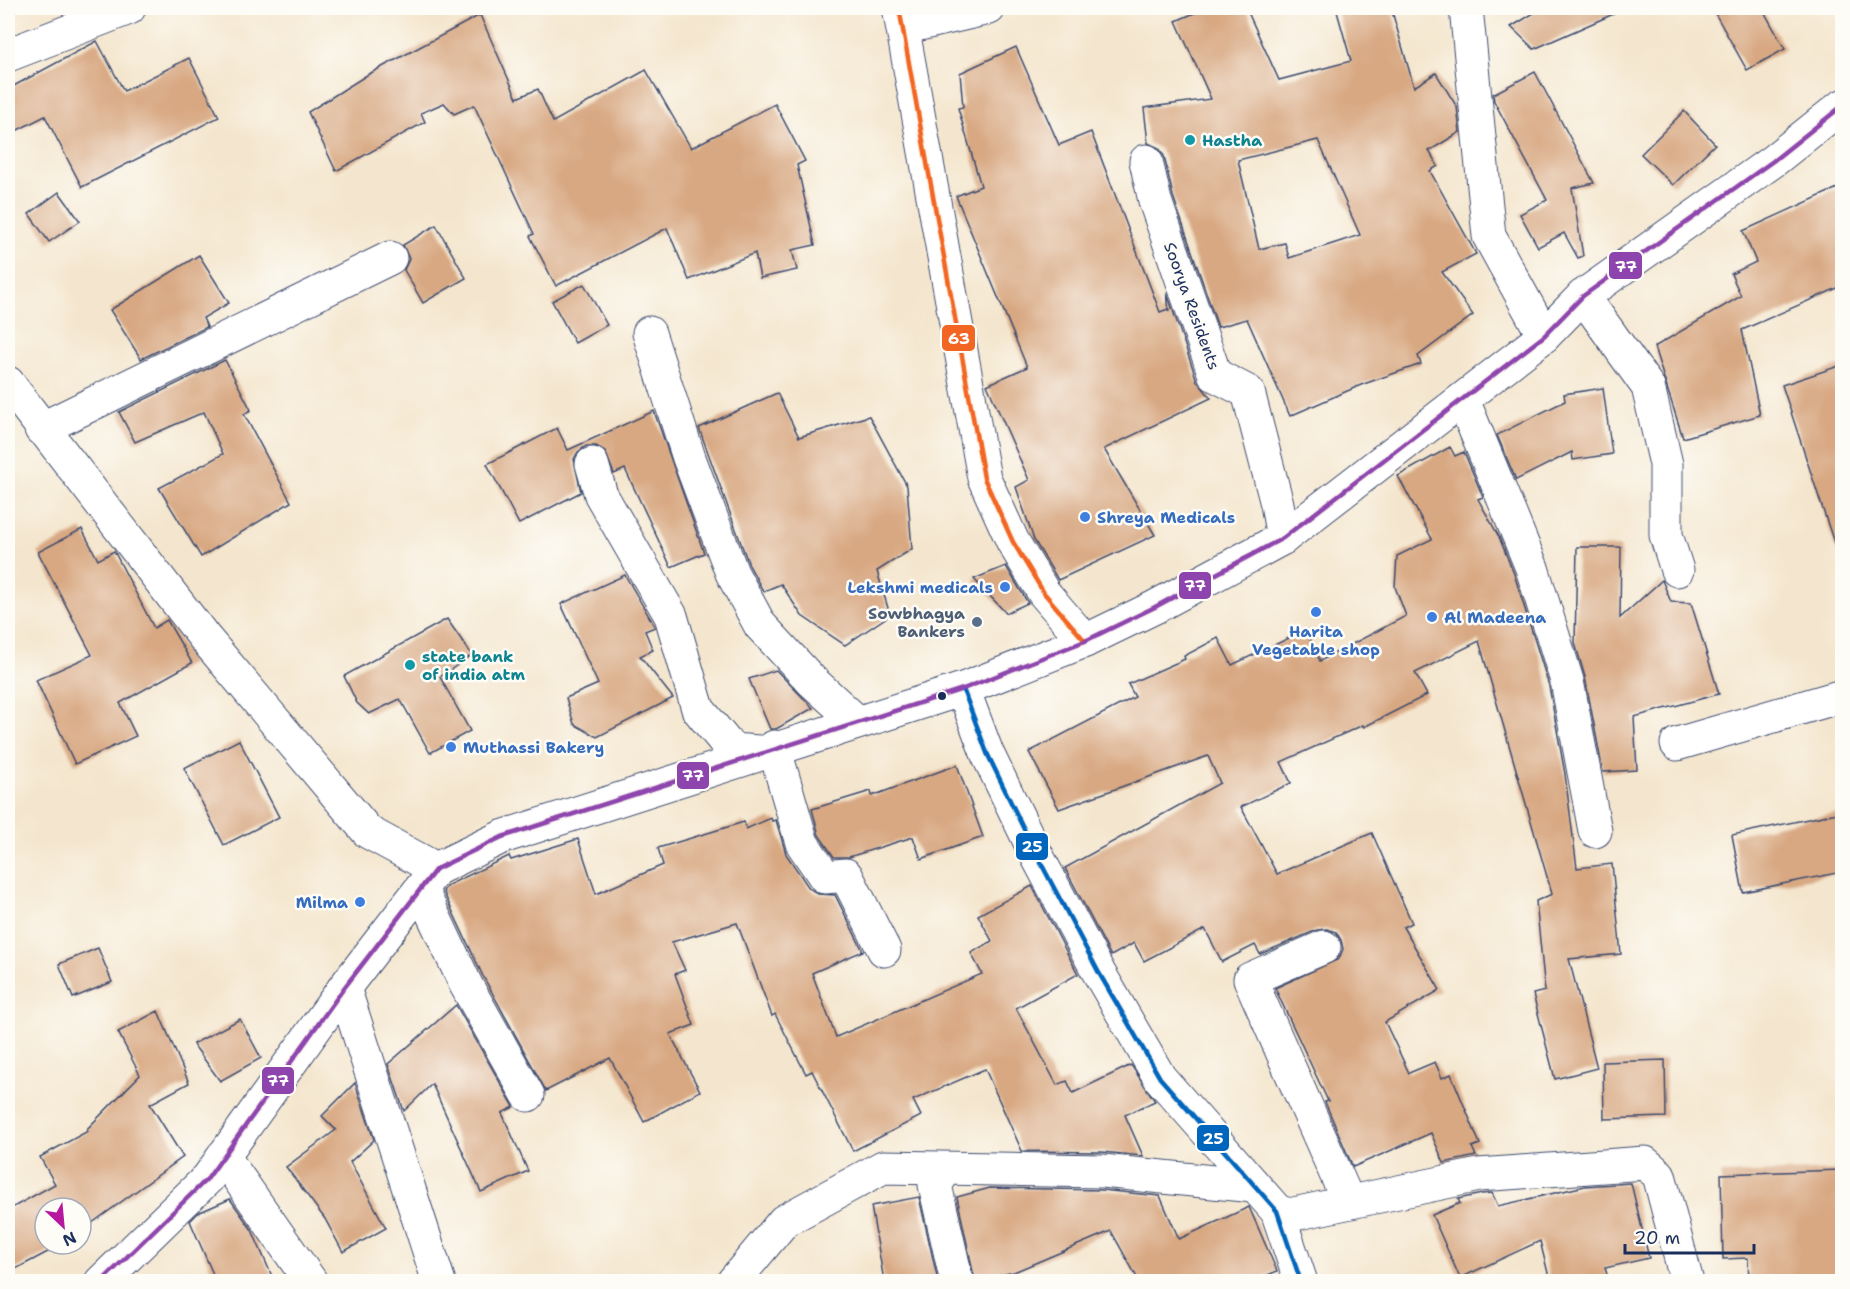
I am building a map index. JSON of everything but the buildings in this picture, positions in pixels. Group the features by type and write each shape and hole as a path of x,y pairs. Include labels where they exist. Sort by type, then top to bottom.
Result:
{"street":[{"path":"8,55 129,8"},
{"path":"989,8 901,18 984,478 1012,542 1044,593 1085,640"},
{"path":"1466,8 1489,236 1544,336"},
{"path":"101,1281 208,1178 344,988 428,879 502,837 766,750 963,689 1085,640 1155,607 1283,538 1544,336 1583,296 1773,161 1842,106"},
{"name":"Soorya Residents","path":"1146,161 1155,201 1215,375 1248,392 1277,504 1283,538"},
{"path":"41,429 390,258"},
{"path":"1583,296 1648,387 1666,464 1666,535 1677,570"},
{"path":"649,333 689,459 732,573 760,625 812,681 857,722"},
{"path":"8,383 41,429 204,637 368,832 428,879 466,985 528,1095"},
{"path":"1462,400 1532,568 1557,647 1567,681 1595,831"},
{"path":"592,464 601,495 671,616 698,709 732,750 766,750"},
{"path":"963,689 987,753 1034,850 1099,973 1160,1078 1277,1211 1301,1281"},
{"path":"1677,744 1842,696"},
{"path":"766,750 802,843 825,877 846,875 884,950"},
{"path":"1324,947 1250,979 1348,1201"},
{"path":"344,988 439,1281"},
{"path":"224,1156 311,1281"},
{"path":"1277,1211 1289,1215 1479,1175 1645,1163 1659,1175 1687,1281"},
{"path":"733,1281 784,1221 883,1167 945,1170 1102,1171 1254,1186"},
{"path":"945,1170 935,1185 957,1281"}],"transit line":[{"name":"63","path":"899,8 984,478 1013,542 1044,593 1085,641"},
{"name":"77","path":"101,1282 208,1178 344,988 436,869 502,837 963,689 1085,641 1155,607 1283,538 1544,336 1583,296 1773,161 1842,106"},
{"name":"25","path":"963,689 987,753 1034,850 1099,973 1160,1078 1277,1211 1301,1282"}],"place":[{"name":"Hastha","path":"1190,140"},
{"name":"Shreya Medicals","path":"1085,517"},
{"name":"Lekshmi medicals","path":"1005,587"},
{"name":"Harita Vegetable shop","path":"1316,612"},
{"name":"Al Madeena","path":"1432,617"},
{"name":"Sowbhagya Bankers","path":"977,622"},
{"name":"state bank of india atm","path":"410,665"},
{"name":"Muthassi Bakery","path":"451,747"},
{"name":"Milma","path":"360,902"}]}
